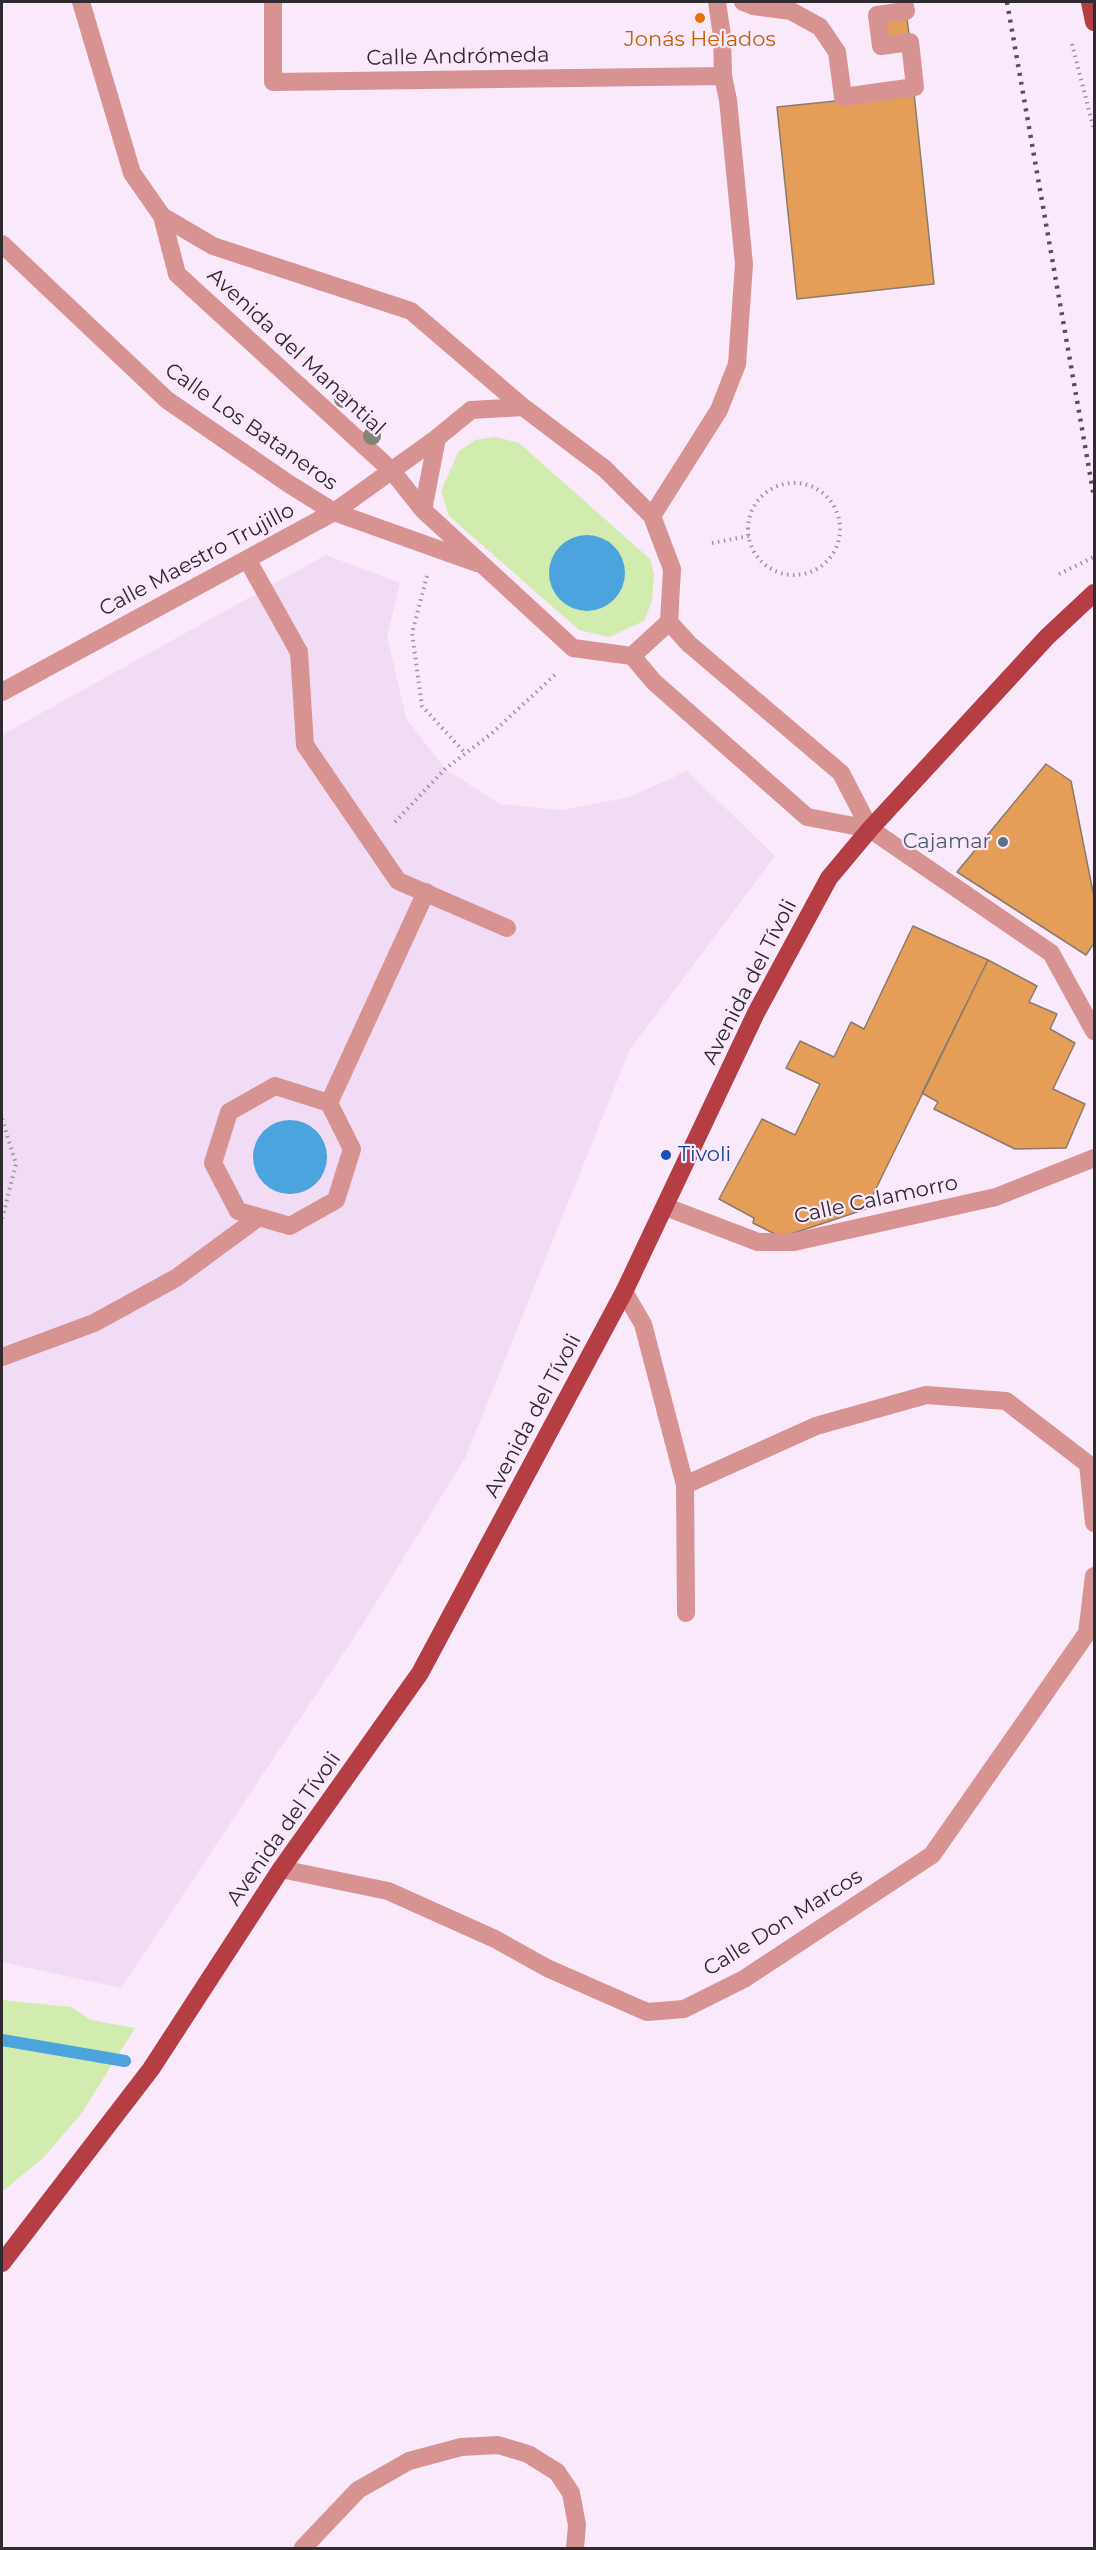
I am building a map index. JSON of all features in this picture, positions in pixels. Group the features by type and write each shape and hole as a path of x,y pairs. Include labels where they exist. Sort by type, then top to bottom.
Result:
{"main road":[{"path":"1090,2 1095,22"},
{"name":"Avenida del Tívoli","path":"2,2263 8,2248 151,2069 282,1869 420,1673 624,1292 756,1013 829,878 870,829 1047,637 1095,593"}],"street":[{"name":"Avenida del Manantial","path":"81,2 132,172 162,216 177,274 392,471 423,510 573,648 632,656"},
{"name":"Calle Andrómeda","path":"273,2 273,82 723,76"},
{"path":"652,516 719,410 737,364 744,264 717,2"},
{"path":"743,2 753,6 791,11 820,27 837,52 843,97 915,87 910,42 881,46 877,15 906,11 904,2"},
{"name":"Avenida del Manantial","path":"162,216 213,246 411,310 523,406 605,468 652,516 672,569 669,622"},
{"name":"Calle Los Bataneros","path":"2,244 167,400 334,512 483,566"},
{"path":"423,510 437,438 471,410 523,406"},
{"name":"Calle Maestro Trujillo","path":"2,692 334,512 437,438"},
{"path":"247,559 299,652 305,745 398,881 507,928"},
{"path":"870,829 841,773 689,644 669,622 632,656 654,682 807,817 870,829 1051,953 1095,1031"},
{"path":"329,1103 426,892"},
{"path":"275,1086 329,1103 352,1149 336,1200 290,1226 238,1210 213,1163 229,1112 275,1086"},
{"name":"Calle Calamorro","path":"666,1207 758,1242 794,1242 996,1197 1095,1158"},
{"path":"2,1357 94,1323 176,1278 260,1217"},
{"path":"624,1292 643,1324 685,1485 686,1613"},
{"path":"685,1485 816,1426 926,1395 1006,1401 1088,1464 1095,1523"},
{"name":"Calle Don Marcos","path":"282,1869 388,1891 495,1939 547,1968 647,2012 684,2009 744,1979 932,1855 1087,1633 1095,1576"},
{"path":"303,2548 358,2490 409,2461 460,2447 498,2445 528,2454 556,2472 571,2493 577,2525 575,2548"}],"path":[{"path":"1069,34 1095,130"},
{"path":"792,482 814,488 832,502 839,516 841,531 830,559 819,569 805,574 790,575 775,571 762,563 753,550 749,536 748,520 754,506 764,494 777,485 792,482"},
{"path":"712,543 749,536"},
{"path":"427,575 412,633 422,706 465,753"},
{"path":"374,845 445,769 491,734 560,670"},
{"path":"2,1119 16,1164 2,1219"}],"shaded area":[{"path":"326,555 400,583 387,636 406,718 445,769 500,804 562,810 630,797 687,771 775,856 630,1049 465,1458 364,1622 121,1988 2,1962 2,735"}],"green space":[{"path":"496,437 519,443 650,559 654,574 652,601 644,621 609,637 579,630 449,516 441,491 459,451 475,440"},
{"path":"2,2000 71,2007 91,2020 135,2028 81,2114 44,2157 2,2192"}],"water":[{"path":"587,535 602,538 614,546 622,558 625,573 622,588 614,600 602,608 587,611 572,608 560,600 552,588 549,573 552,558 560,546 572,538"},
{"path":"297,1120 317,1130 325,1143 327,1157 325,1171 317,1184 304,1192 283,1194 263,1184 255,1171 253,1150 263,1130 276,1122"}],"building":[{"path":"906,11 910,42 881,46 877,15"},
{"path":"914,93 934,284 797,299 777,107"},
{"path":"1046,764 1071,781 1094,897 1094,943 1086,955 957,872"},
{"path":"913,926 988,960 866,1209 791,1234 785,1239 753,1223 754,1218 719,1199 762,1119 795,1135 820,1084 786,1068 800,1041 834,1057 851,1022 864,1029"},
{"path":"988,960 1037,986 1029,1002 1057,1014 1050,1029 1075,1043 1053,1089 1085,1104 1066,1148 1015,1149 934,1109 938,1102 922,1093"}],"waterway":[{"path":"2,2040 125,2061"}],"railway":[{"path":"1007,2 1094,497"}],"place":[{"name":"Jonás Helados","path":"700,18"},
{"name":"Cajamar","path":"1003,842"},
{"name":"Tivoli","path":"666,1155"}]}
